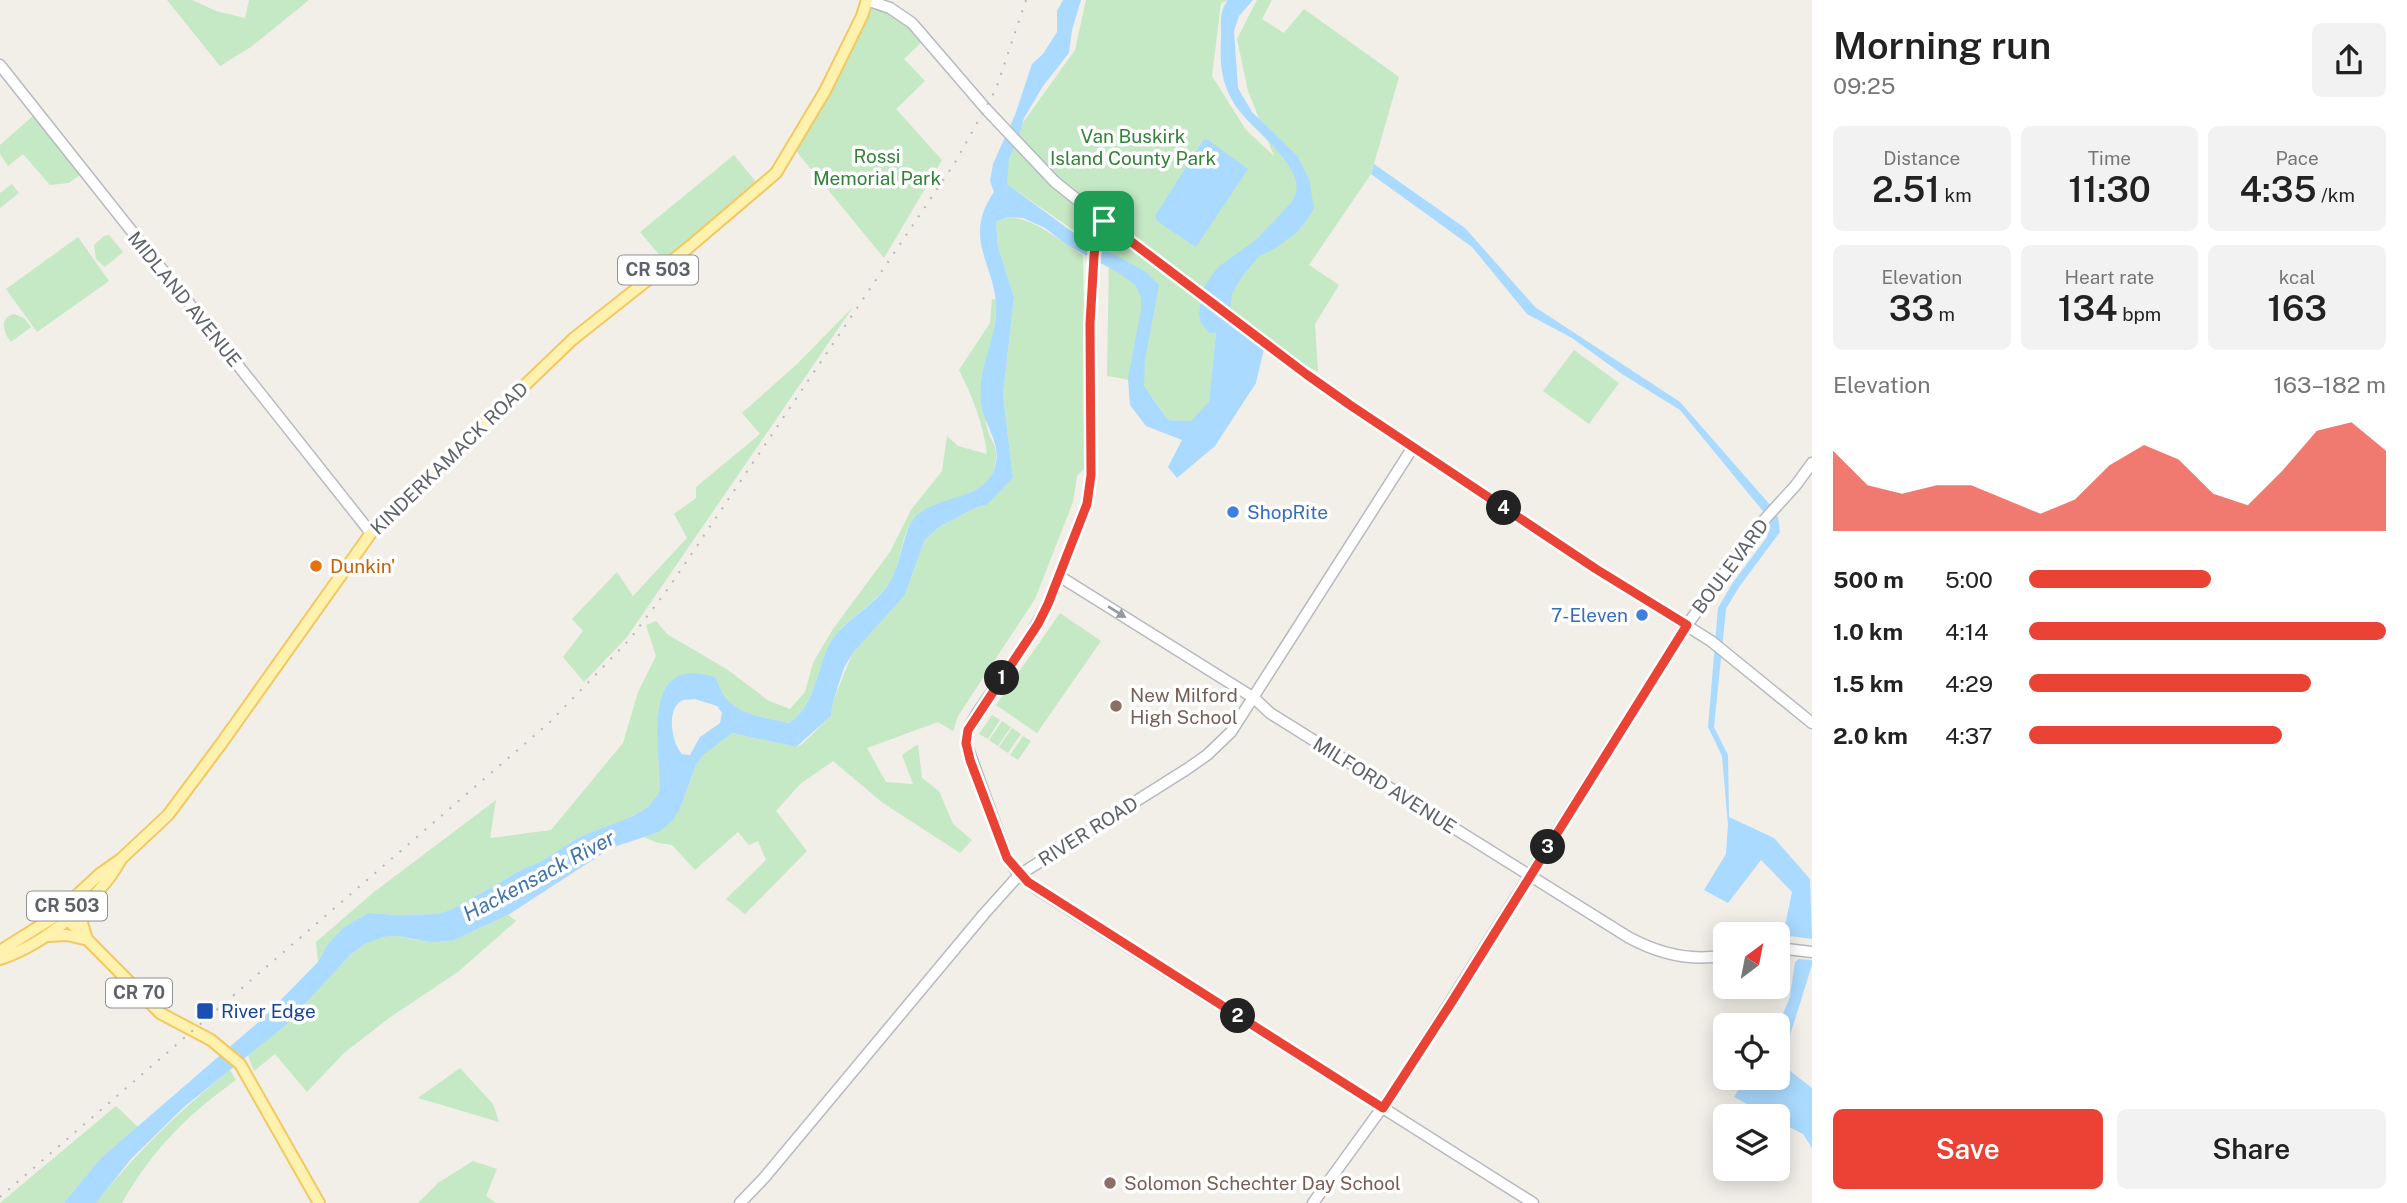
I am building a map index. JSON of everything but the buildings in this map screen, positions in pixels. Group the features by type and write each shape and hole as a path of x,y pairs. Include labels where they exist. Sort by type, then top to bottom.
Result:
{"main road":[{"name":"KINDERKAMACK ROAD","path":"4,949 51,919 168,815 371,533 573,339 688,248 776,173 825,91 862,16 867,0"},
{"path":"0,959 68,920 113,874 121,859"},
{"path":"85,904 82,923 88,941"},
{"name":"CR 70","path":"68,920 160,1013 206,1036 240,1064 319,1203"},
{"path":"42,937 67,934 88,941"},
{"path":"4,949 23,947"}],"street":[{"path":"867,0 890,8 917,27"},
{"path":"891,0 986,109 1072,197 1306,374 1596,569 1712,641 1812,723"},
{"name":"MIDLAND AVENUE","path":"0,65 371,533"},
{"path":"1104,221 1099,228 1095,245 1090,324 1090,490 1082,519 1038,624 976,715 968,730 966,743 1007,858 1019,875 1037,889 1533,1203"},
{"name":"RIVER ROAD","path":"740,1203 1019,875 1207,755 1236,726 1413,447"},
{"name":"BOULEVARD","path":"1313,1203 1383,1108 1687,625 1765,519 1812,463"},
{"name":"MILFORD AVENUE","path":"1059,576 1254,698 1270,713 1628,937 1660,952 1690,957 1713,956"},
{"path":"1790,949 1812,952"}],"green space":[{"path":"167,0 192,0 216,11 245,18 249,0 309,0 251,47 220,66"},
{"name":"Rossi Memorial Park","path":"867,0 881,5 926,38 904,59 925,81 896,109 942,160 884,258 792,146"},
{"name":"Van Buskirk Island County Park","path":"1086,0 1230,0 1221,3 1212,76 1246,130 1274,156 1248,91 1237,39 1257,0 1272,0 1262,19 1284,33 1304,9 1399,77 1371,174 1309,265 1339,285 1315,324 1318,372 1265,344 1216,332 1209,403 1191,421 1168,420 1155,401 1138,384 1107,376 1109,255 1007,184 1004,166 1022,124 1075,50"},
{"path":"34,115 80,175 69,183 50,185 23,154 8,166 0,154 0,145"},
{"path":"734,155 760,187 667,264 640,232"},
{"path":"12,184 19,193 0,208 0,193"},
{"path":"1007,217 1038,226 1083,255 1086,467 1077,476 1073,502 1035,599 958,716 953,731 938,722 867,748 886,782 913,784 902,755 918,744 922,778 939,791 953,824 972,840 960,853 883,803 833,761 800,784 776,811 807,851 745,914 726,899 766,860 758,841 749,845 738,832 695,870 672,845 643,837 659,832 680,809 696,765 703,754 732,733 796,747 831,716 833,701 852,654 905,595 924,541 939,527 977,507 987,505 1013,478 1003,395 1014,297 998,247 996,222"},
{"path":"109,235 123,252 105,267 96,259 94,245"},
{"path":"78,237 109,281 37,332 6,289"},
{"path":"992,299 997,300 985,407 987,429 996,449 993,472 980,488 936,505 911,522 889,584 834,637 810,698 798,716 789,723 739,709 725,697 715,677 658,714 659,793 648,807 633,816 579,837 542,861 453,909 438,914 369,913 344,927 327,945 318,962 316,942 374,892 496,800 490,838 551,830 623,743 638,692 656,656 646,625 656,621 667,634 728,670 769,701 790,709 805,692 813,663 833,629 890,552 911,510 942,471 947,436 958,446 987,454 977,411 959,370 990,323"},
{"path":"853,307 627,637 584,682 563,657 583,631 572,619 617,572 633,596 687,538 674,514 696,498 696,487 760,434 742,413 797,364"},
{"path":"14,314 24,318 31,327 11,342 4,325 6,318"},
{"path":"1574,350 1619,383 1589,424 1543,391"},
{"path":"1060,613 1101,641 1037,733 996,705"},
{"path":"992,715 1000,720 988,739 979,734"},
{"path":"1002,721 1011,727 998,746 989,740"},
{"path":"1012,728 1021,734 1008,753 999,747"},
{"path":"1023,736 1031,741 1018,760 1010,755"},
{"path":"508,915 516,921 459,971 389,1018 344,1053 307,1092 275,1054 254,1071 248,1055 286,1025 350,955 365,944 383,937 396,936 417,940 454,940"},
{"path":"460,1068 493,1104 499,1122 418,1098"},
{"path":"230,1070 236,1080 201,1107 172,1135 146,1166 122,1203 96,1203 159,1133"},
{"path":"116,1106 139,1128 100,1159 64,1203 0,1203"},
{"path":"473,1161 497,1169 486,1196 496,1203 418,1203 438,1183"}],"water":[{"name":"Hackensack River","path":"1063,0 1081,0 1072,30 1069,53 1043,86 1024,118 1009,158 1007,184 1071,231 1146,272 1159,285 1145,360 1144,386 1168,420 1191,421 1209,402 1216,333 1209,333 1201,323 1199,314 1203,288 1218,267 1256,240 1292,202 1296,190 1292,171 1235,105 1222,72 1223,8 1228,0 1253,0 1239,16 1234,31 1238,88 1252,112 1298,157 1309,179 1314,208 1296,233 1276,248 1259,256 1232,293 1229,320 1265,344 1256,383 1215,446 1177,478 1168,467 1182,440 1146,426 1130,405 1128,379 1141,310 1141,297 1135,285 1119,273 1067,245 1045,228 1023,218 1007,217 996,222 998,247 1014,297 1003,395 1013,478 987,505 977,507 939,527 924,541 905,595 852,654 844,668 831,716 796,747 732,733 703,755 696,765 680,809 672,821 659,832 611,848 508,915 454,940 432,942 396,936 383,937 365,944 350,955 286,1025 184,1107 131,1159 96,1203 64,1203 100,1159 261,1020 318,962 327,945 344,927 369,913 438,914 453,909 542,861 579,837 633,816 648,807 659,793 659,710 664,692 674,679 690,673 715,677 725,697 739,709 789,723 798,716 810,698 829,645 835,636 885,589 891,580 908,529 916,516 926,509 974,491 991,476 996,463 996,448 985,418 980,391 996,314 992,282 980,240 980,225 984,209 994,192 990,181 993,164 1015,115 1032,64 1043,54 1057,32 1057,11","holes":["695,699 717,706 722,713 720,723 700,737 690,755 682,754 675,742 672,726 677,704 683,700"]},
{"path":"1204,139 1248,169 1196,247 1157,221 1155,216"},
{"path":"1374,164 1465,228 1535,307 1680,402 1778,517 1780,532 1726,609 1714,727 1728,755 1729,817 1774,838 1810,879 1812,939 1790,936 1790,922 1786,922 1792,892 1761,860 1728,903 1704,890 1726,854 1728,825 1722,756 1708,727 1718,608 1732,584 1767,537 1771,521 1680,410 1622,374 1572,338 1527,314 1472,247 1371,174"},
{"path":"1799,959 1812,960 1812,965 1790,1035 1790,1013 1783,1013 1790,999 1795,962"},
{"path":"1790,1071 1812,1088 1812,1148 1803,1134 1790,1127 1790,1104 1747,1104 1734,1097 1738,1090 1790,1090"}],"railway":[{"path":"0,1197 550,722 630,639 670,586 956,161 996,89 1026,0"}],"place":[{"name":"ShopRite","path":"1233,512"},
{"name":"Dunkin'","path":"316,566"},
{"name":"7-Eleven","path":"1642,615"},
{"name":"New Milford High School","path":"1116,706"},
{"name":"River Edge","path":"205,1011"},
{"name":"Solomon Schechter Day School","path":"1110,1183"}],"route":[{"path":"1104,221 1350,405 1596,569 1687,625 1383,1108 1019,875 1007,858 970,760 966,743 968,730 1038,624 1087,504 1091,475 1090,324 1094,256 1097,232 1104,221"}]}
